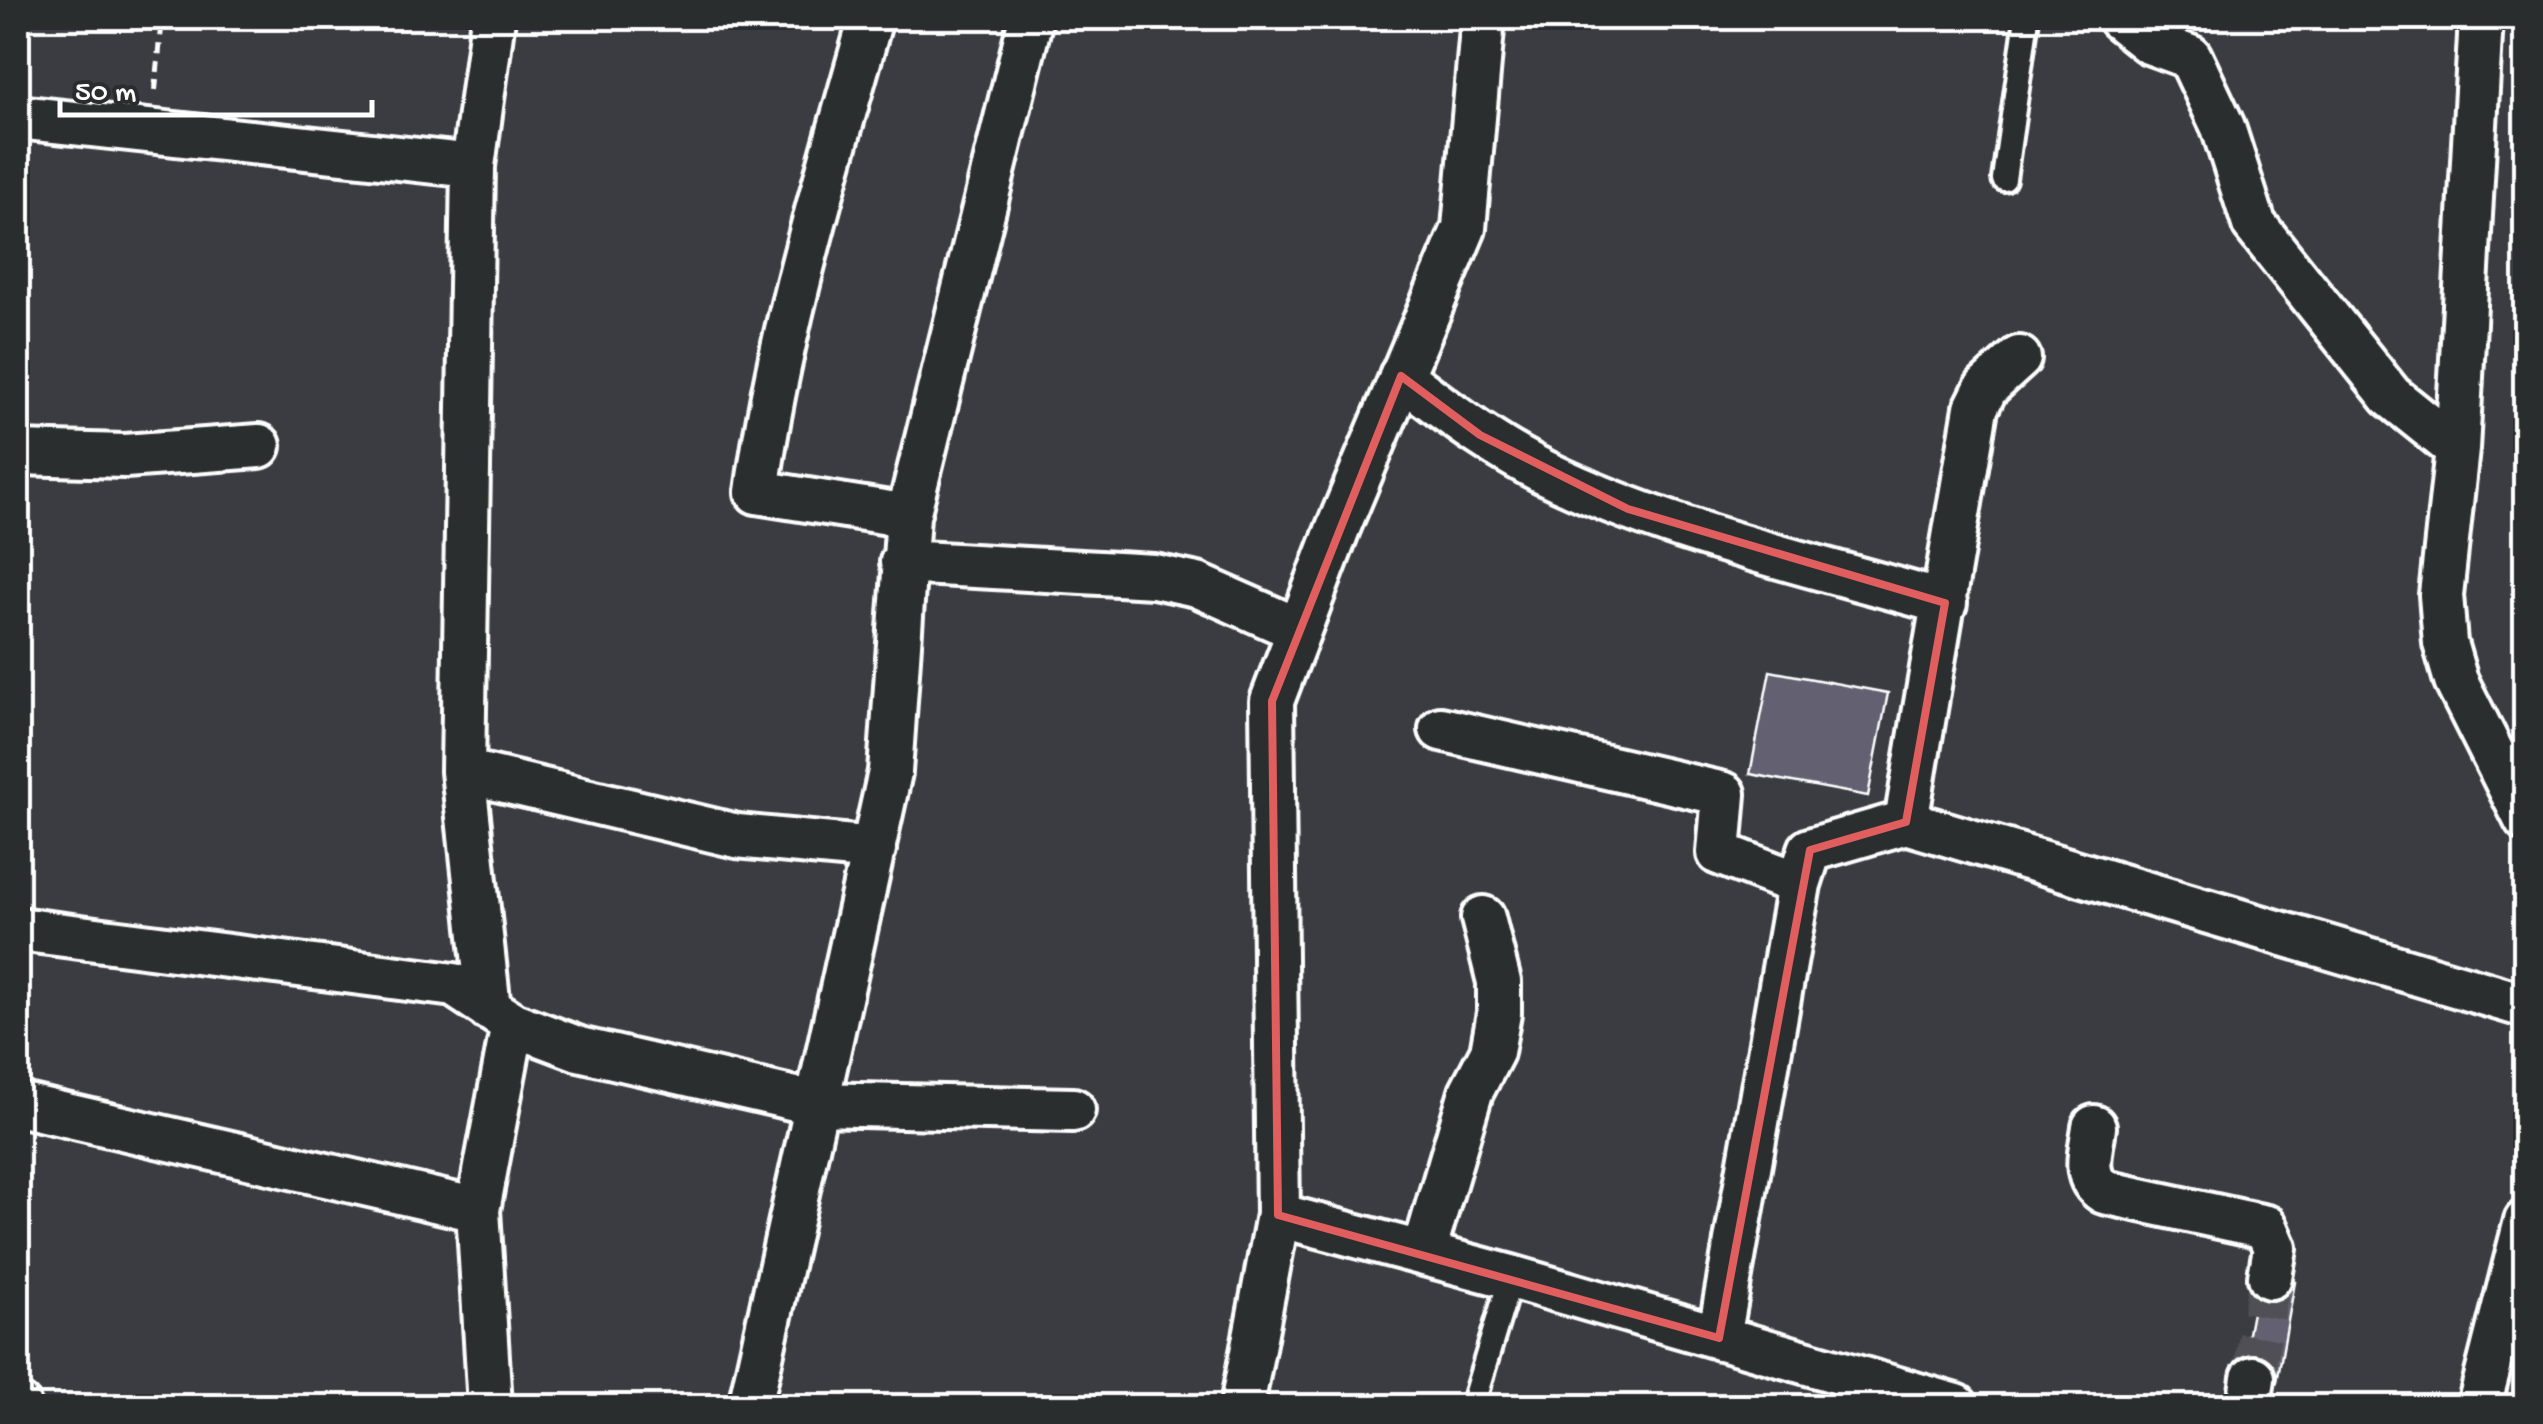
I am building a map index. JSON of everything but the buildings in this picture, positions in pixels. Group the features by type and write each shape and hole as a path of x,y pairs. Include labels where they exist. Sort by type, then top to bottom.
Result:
{"street":[{"path":"490,1406 478,1210 501,1016 463,770 474,166 494,18"},
{"path":"870,18 791,304 767,416 757,492 908,516"},
{"path":"750,1406 890,772 908,516 1032,18"},
{"path":"1242,1406 1278,1215 1272,701 1464,228 1483,18"},
{"path":"2119,18 2149,42 2190,56 2223,127 2254,224 2390,396 2457,449"},
{"path":"2481,18 2457,449 2441,594 2445,643 2456,681 2512,754 2526,820"},
{"path":"18,117 474,166"},
{"path":"1906,822 1976,408 1986,388 2019,358"},
{"path":"1401,376 1480,435 1610,502 1945,603"},
{"path":"18,453 124,456 260,446"},
{"path":"902,562 1154,576 1197,584 1299,630"},
{"path":"1442,729 1724,794 1719,853 1800,884"},
{"path":"463,770 737,836 874,850"},
{"path":"1719,1338 1800,884 1810,850 1906,822 2526,1006"},
{"path":"1424,1252 1471,1092 1492,1052 1500,1013 1499,982 1482,918"},
{"path":"18,929 454,986 501,1016 579,1049 818,1104 1073,1110"},
{"path":"18,1104 478,1210"},
{"path":"2094,1127 2089,1167 2096,1186 2104,1192 2266,1227 2275,1248 2270,1277"},
{"path":"1278,1215 1511,1276 1956,1406"},
{"path":"2479,1406 2526,1220"}],"lane":[{"path":"2004,179 2026,18"},
{"path":"1472,1406 1511,1276"}],"path":[{"path":"152,131 162,18"}],"highlighted area":[{"path":"1401,376 1480,435 1628,509 1945,603 1906,822 1810,850 1719,1338 1278,1215 1272,701"}],"tunnel":[{"path":"2253,1378 2270,1277"}]}
